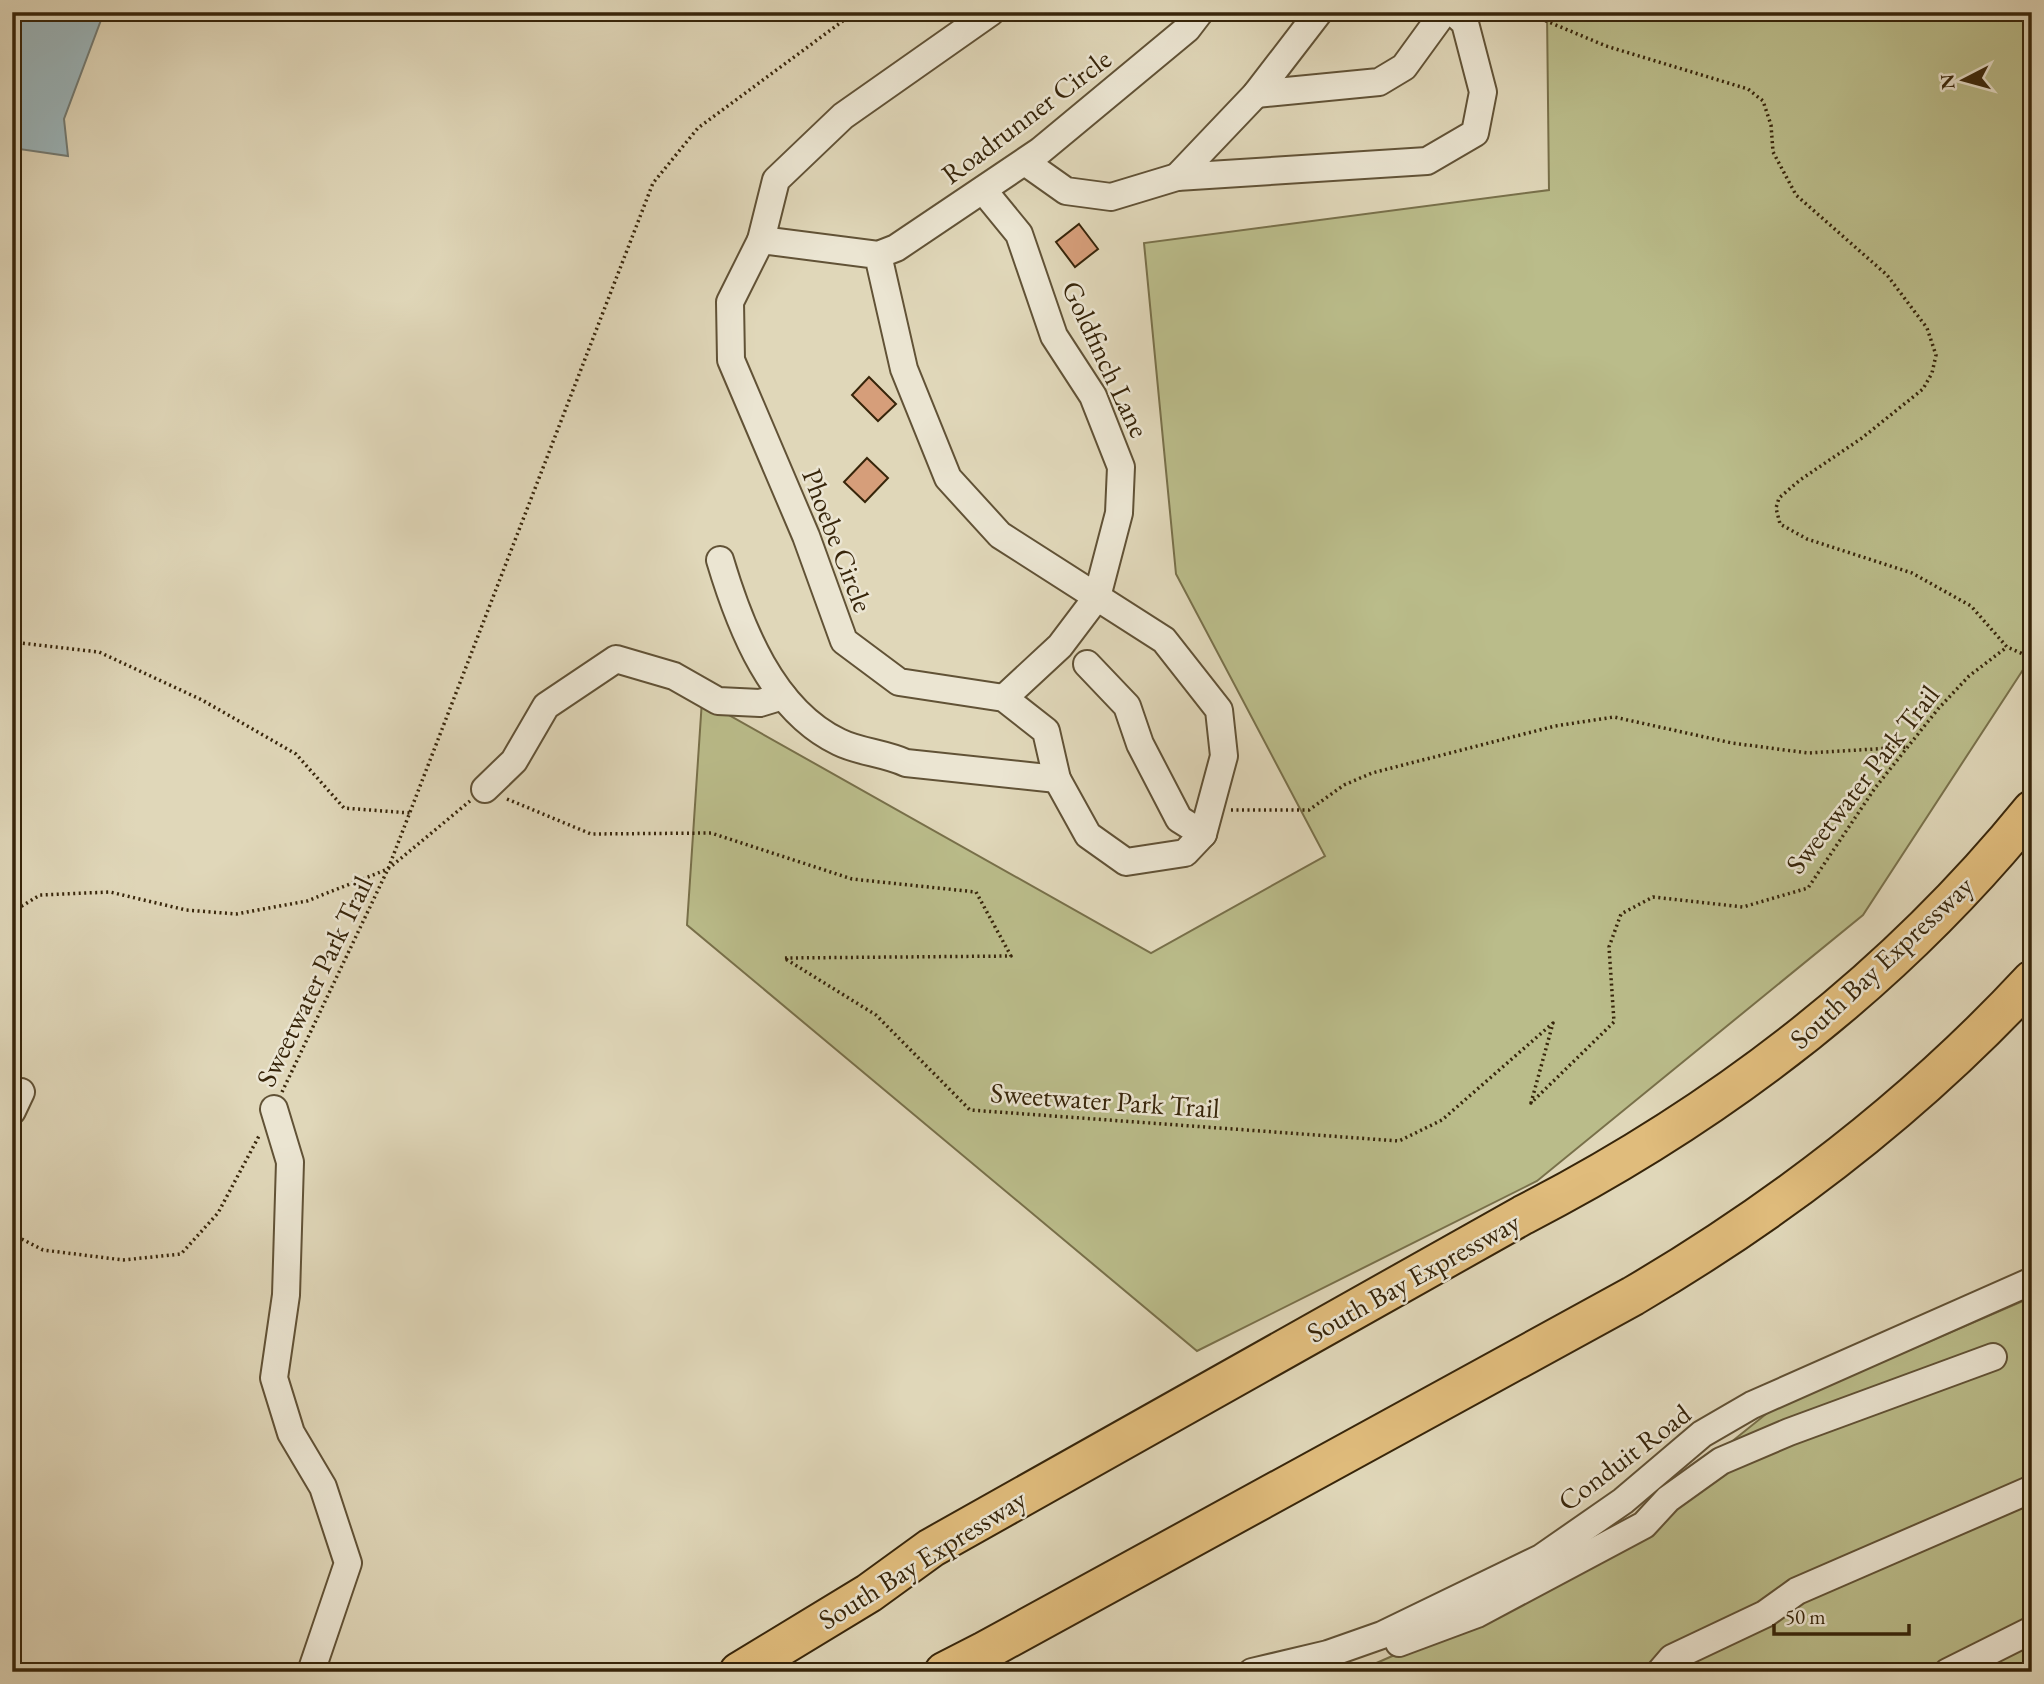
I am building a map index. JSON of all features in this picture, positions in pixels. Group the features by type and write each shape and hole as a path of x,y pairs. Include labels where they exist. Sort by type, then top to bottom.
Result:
{"highway":[{"name":"South Bay Expressway","path":"739,1672 869,1593 931,1548 1523,1214 1623,1161 1672,1131 1765,1067 1853,995 1936,917 2032,810"},
{"path":"943,1672 1685,1266 1784,1199 1878,1126 1967,1046 2032,980"}],"street":[{"name":"Phoebe Circle","path":"991,12 843,116 776,180 761,240 730,302 731,359 806,536 844,641 899,682 1003,698 1046,731 1057,779 1088,835 1126,862 1185,853 1207,822"},
{"name":"Roadrunner Circle","path":"878,255 896,248 1040,151 1187,29 1200,12"},
{"path":"1177,177 1256,94 1319,12"},
{"path":"1256,94 1380,82 1404,67 1444,12"},
{"path":"1025,162 1066,191 1111,197 1177,177 1427,161 1475,132 1483,92 1465,23 1453,12"},
{"name":"Goldfinch Lane","path":"983,190 1019,234 1054,336 1093,396 1121,467 1119,513 1097,597 1060,646 1003,698"},
{"path":"761,240 878,255 904,369 948,478 1000,535 1164,640 1219,710 1224,756 1207,822 1179,819 1140,744 1127,706 1087,664"},
{"path":"720,561 747,637 783,696 825,734 841,743 889,755 906,763 1057,779"},
{"path":"485,789 514,761 546,706 616,659 674,676 718,701 760,703 783,696"},
{"path":"274,1109 290,1162 286,1295 274,1378 291,1433 323,1487 348,1563 311,1672"},
{"name":"Conduit Road","path":"1252,1672 1328,1654 1382,1635 1541,1558 1623,1501 1702,1434 1742,1411 2032,1281"},
{"path":"1322,1672 1477,1614 1643,1525 1668,1499 1721,1461 1789,1432 1993,1357"},
{"path":"1660,1672 1672,1658 1765,1614 1797,1591 2032,1489"},
{"path":"1948,1672 2032,1630"}],"path":[{"path":"388,869 653,183 698,128 855,12"},
{"path":"1525,12 1606,46 1748,89 1763,102 1771,125 1773,152 1796,195 1887,275 1927,328 1936,355 1932,373 1923,389 1862,438 1800,480 1779,498 1776,508 1780,524 1807,539 1912,573 1971,606 2007,647 2032,658"},
{"path":"12,642 99,652 202,700 296,754 344,808 410,813"},
{"name":"Sweetwater Park Trail","path":"12,912 40,895 110,892 186,910 236,914 307,901 388,869 485,789 592,834 711,833 852,879 976,892 1011,956 784,958 876,1014 970,1110 1399,1141 1442,1120 1553,1023 1531,1103 1614,1022 1609,947 1620,914 1653,897 1743,907 1808,888 1875,788 1938,709 1969,676 2007,647"},
{"path":"1207,822 1308,810 1344,785 1373,773 1555,726 1614,717 1732,743 1808,753 1908,747"},
{"name":"Sweetwater Park Trail","path":"12,1234 43,1250 123,1260 181,1254 218,1213 274,1109 388,869"}],"green space":[{"path":"1547,12 2032,12 2032,656 1863,915 1537,1181 1197,1351 687,925 702,700 1151,953 1325,856 1176,574 1144,243 1549,190"},
{"path":"2032,1297 2032,1672 1356,1672 1440,1635 1608,1541 1771,1410"}],"water":[{"path":"12,12 104,12 64,119 68,156 12,148"}],"building":[{"path":"1079,224 1098,249 1075,267 1056,242"},
{"path":"869,377 896,404 878,421 852,395"},
{"path":"867,458 888,478 865,502 844,482"}]}
